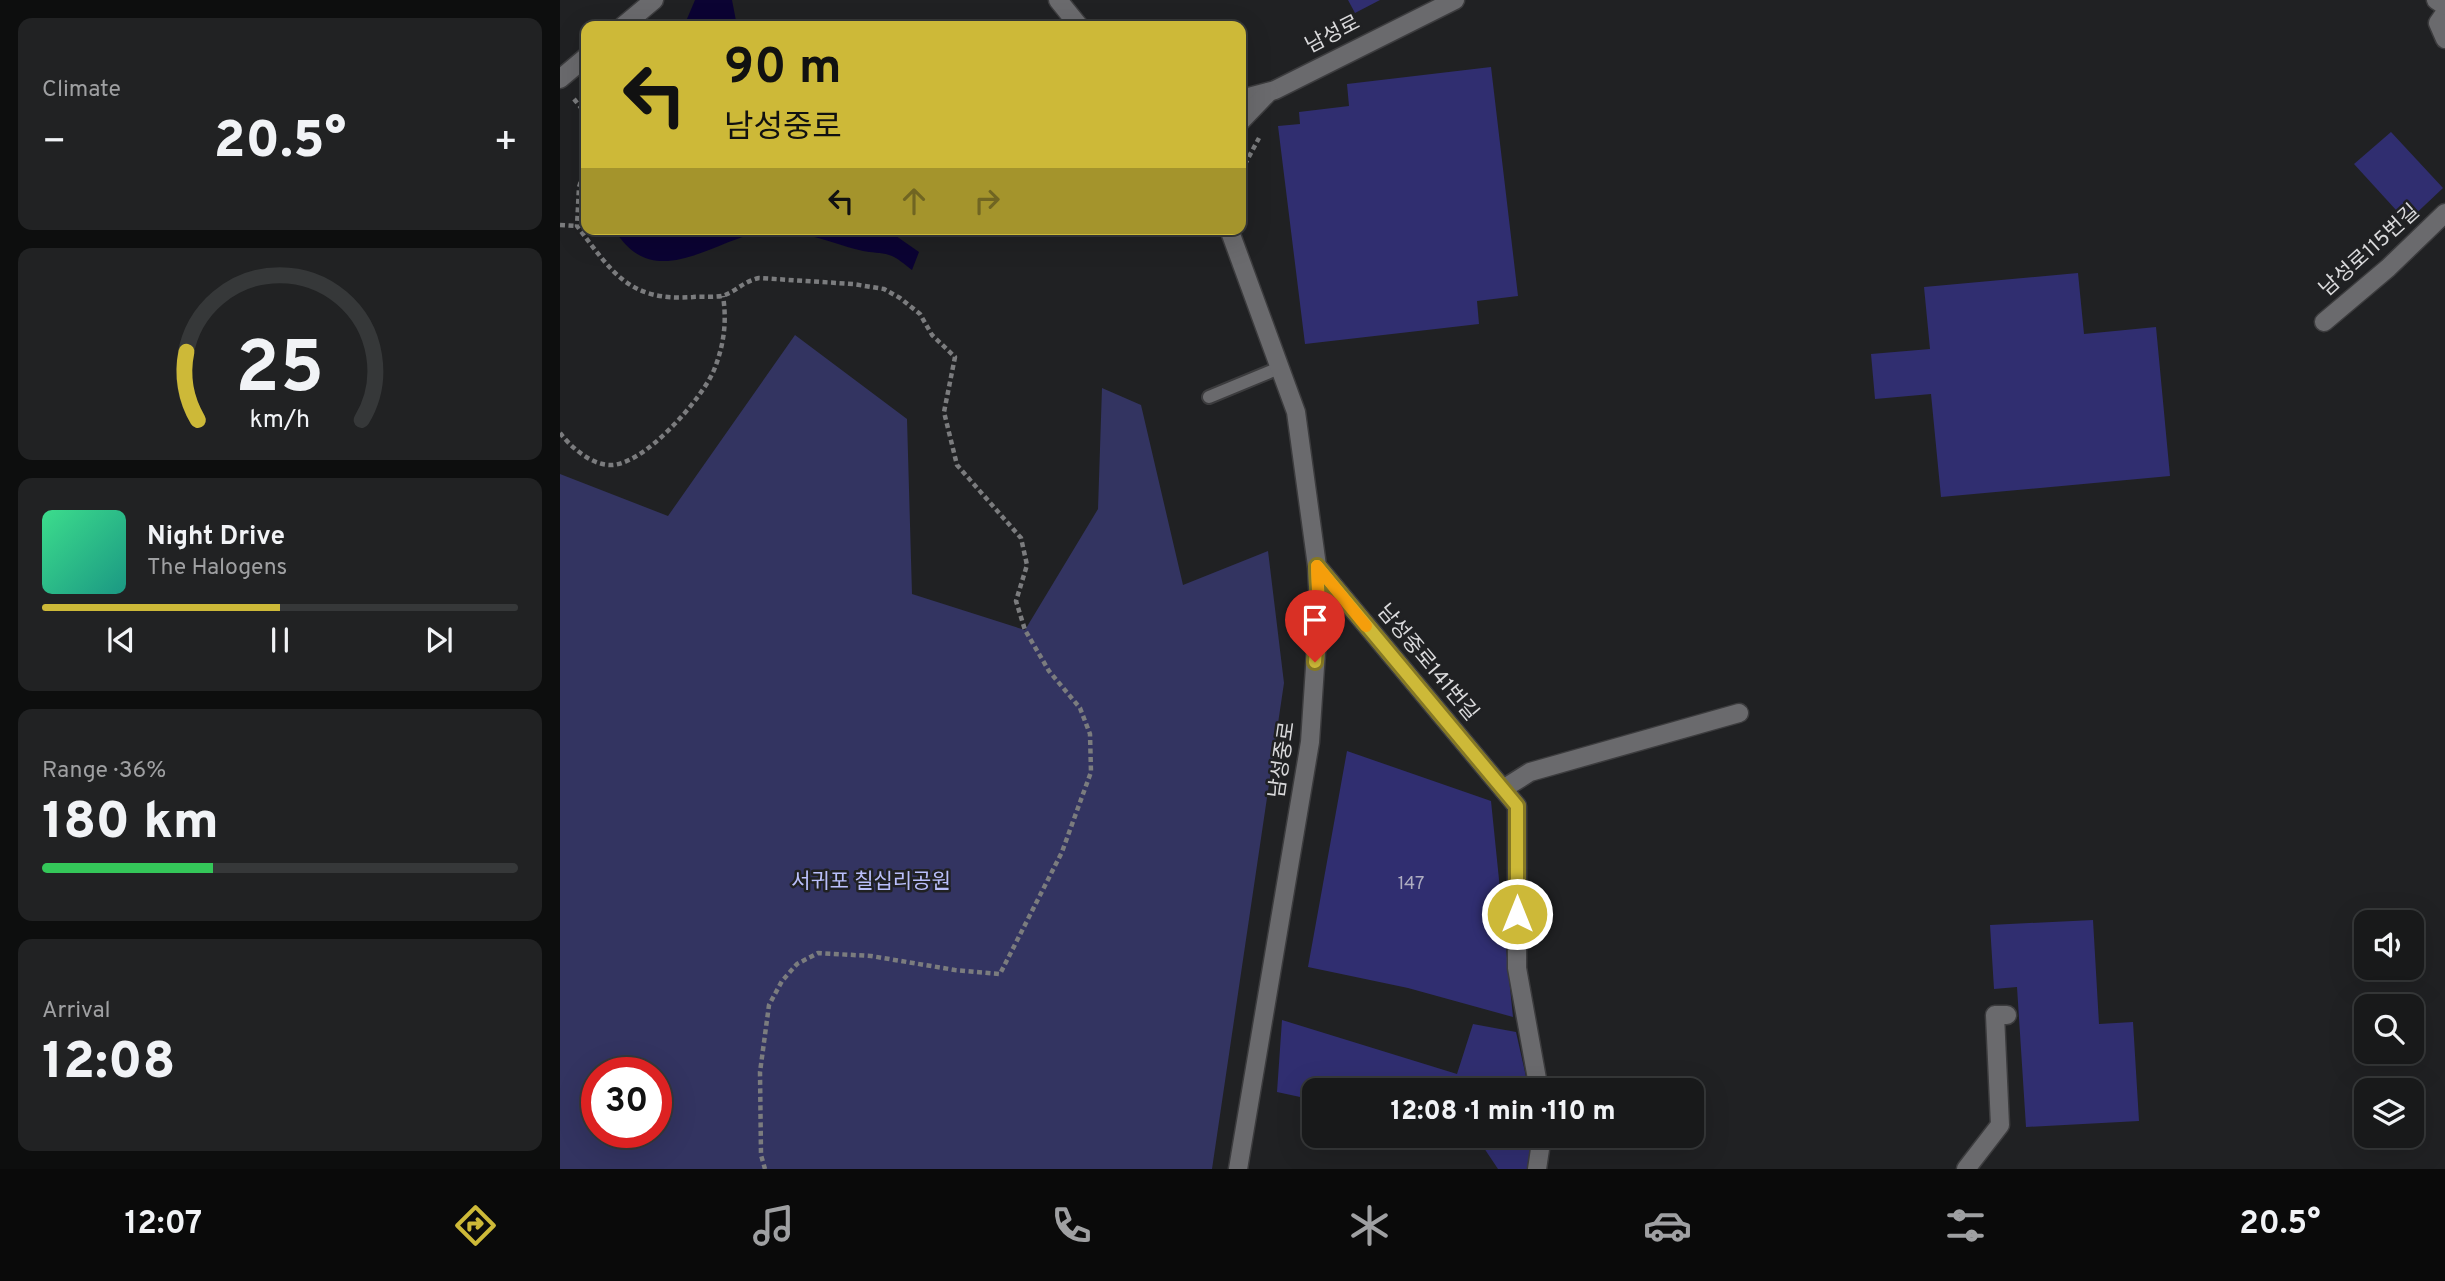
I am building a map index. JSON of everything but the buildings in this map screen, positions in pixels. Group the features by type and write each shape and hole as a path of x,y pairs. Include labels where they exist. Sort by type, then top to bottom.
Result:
{"street":[{"path":"629,21 654,0"},
{"path":"1058,0 1075,21"},
{"name":"남성로","path":"1246,98 1269,92 1455,0"},
{"path":"2436,0 2445,6"},
{"path":"2445,13 2438,23 2445,38"},
{"path":"560,79 581,61"},
{"name":"남성로","path":"1246,116 1269,92"},
{"name":"남성로115번길","path":"2324,322 2388,268 2445,213"},
{"name":"남성중로","path":"1228,235 1296,412 1317,566 1319,607 1310,743 1238,1169"},
{"name":"남성중로141번길","path":"1317,566 1517,806 1517,968 1537,1078"},
{"path":"1503,789 1530,772 1739,713"},
{"path":"1966,1169 2000,1125 1995,1014 2007,1015"},
{"path":"1537,1169 1540,1148"}],"lane":[{"path":"1209,397 1279,368"}],"path":[{"path":"1246,162 1263,131"},
{"path":"581,181 577,226 581,231"},
{"path":"560,225 577,226"},
{"path":"584,235 609,268 636,289 651,295 673,298 723,296 744,282 759,278 853,284 884,289 920,314 932,335 955,357 944,412 957,465 1021,538 1027,565 1016,601 1025,630 1049,671 1080,708 1090,734 1091,772 1062,852 1000,974 955,970 871,956 818,953 797,964 782,981 769,1005 760,1072 761,1155 765,1169"},
{"path":"560,433 567,443 590,460 608,465 626,462 667,432 695,401 713,373 727,320 723,296"}],"green space":[{"name":"서귀포 칠십리공원","path":"795,335 907,419 912,594 1025,630 1098,509 1102,388 1141,405 1183,585 1268,551 1284,683 1212,1169 560,1169 560,474 668,516"}],"shaded area":[{"path":"695,0 732,0 736,21 686,21"},
{"path":"619,235 750,235 703,252 664,261 646,258 629,248"},
{"path":"807,235 895,235 919,252 912,270 895,257"}],"slow traffic":[{"path":"1318,592 1317,566 1366,626"}],"route":[{"path":"1315,662 1319,607 1317,566 1517,806 1517,914"}]}
